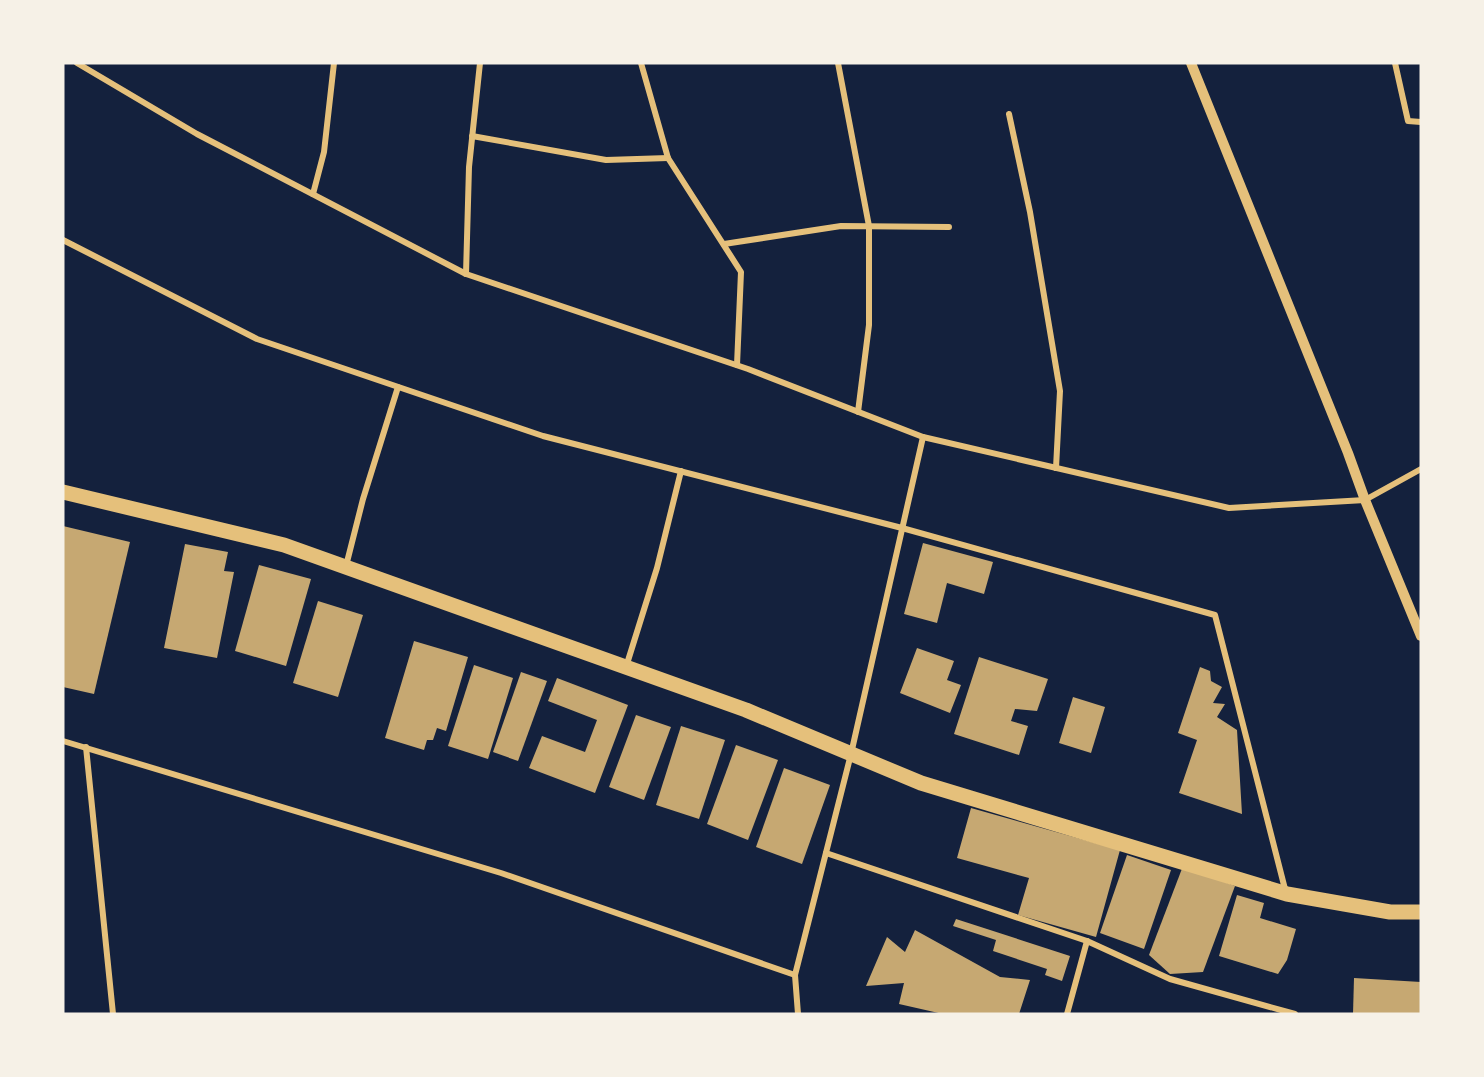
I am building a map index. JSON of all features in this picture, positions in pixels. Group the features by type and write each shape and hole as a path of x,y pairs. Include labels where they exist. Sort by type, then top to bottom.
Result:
{"main road":[{"path":"63,492 284,545 746,710 921,783 1287,894 1390,912 1421,912"}],"street":[{"path":"77,63 197,134 466,274 736,365 923,437 1229,508 1365,500 1421,469"},
{"path":"313,194 324,152 334,63"},
{"path":"466,274 469,167 480,63"},
{"path":"641,63 668,158 741,272 736,365"},
{"path":"838,63 870,226 869,325 858,412"},
{"path":"1191,63 1421,636"},
{"path":"1395,63 1408,121 1421,122"},
{"path":"1009,114 1030,212 1060,391 1056,468"},
{"path":"472,136 606,160 668,158"},
{"path":"724,244 841,226 949,227"},
{"path":"63,240 257,339 543,436 902,528 1215,615 1287,894"},
{"path":"346,567 363,499 398,387"},
{"path":"798,1014 795,975 851,754 923,437"},
{"path":"626,668 657,568 681,471"},
{"path":"63,741 501,873 795,975"},
{"path":"86,747 113,1014"},
{"path":"826,853 1087,941 1170,979 1295,1014"},
{"path":"1067,1014 1087,941"}],"building":[{"path":"63,526 130,542 94,694 63,687"},
{"path":"923,543 993,562 984,594 947,583 937,623 904,614"},
{"path":"185,544 228,552 224,571 234,572 217,658 164,648"},
{"path":"259,565 311,579 286,666 235,651"},
{"path":"318,601 363,615 338,697 293,683"},
{"path":"414,641 468,657 446,731 437,728 433,740 427,740 424,750 385,738"},
{"path":"917,648 954,661 947,680 961,685 950,713 900,693"},
{"path":"979,657 1048,679 1037,711 1015,709 1011,721 1028,726 1019,755 954,734"},
{"path":"474,665 513,678 488,759 448,746"},
{"path":"1200,667 1210,671 1211,681 1222,687 1213,703 1225,704 1217,717 1237,730 1242,814 1179,793 1197,740 1178,733"},
{"path":"521,672 547,681 518,761 493,752"},
{"path":"557,678 628,705 595,793 529,768 542,736 585,752 597,720 548,701"},
{"path":"1073,697 1105,707 1091,753 1059,743"},
{"path":"636,715 671,727 644,800 609,787"},
{"path":"681,726 725,740 699,819 656,805"},
{"path":"736,745 778,760 748,840 707,824"},
{"path":"784,768 830,785 802,864 756,847"},
{"path":"971,808 1120,850 1096,937 1018,915 1029,878 957,858"},
{"path":"1127,855 1171,870 1144,949 1100,933"},
{"path":"1183,866 1235,886 1203,972 1170,974 1149,955"},
{"path":"1237,895 1264,903 1260,918 1296,929 1287,960 1278,974 1219,956"},
{"path":"956,919 1070,956 1062,981 1045,975 1047,969 993,951 996,940 953,926"},
{"path":"915,930 1000,977 1030,980 1019,1014 943,1014 899,1004 904,983 866,986 887,937 905,952"},
{"path":"1354,978 1421,982 1421,1014 1353,1014"}]}
